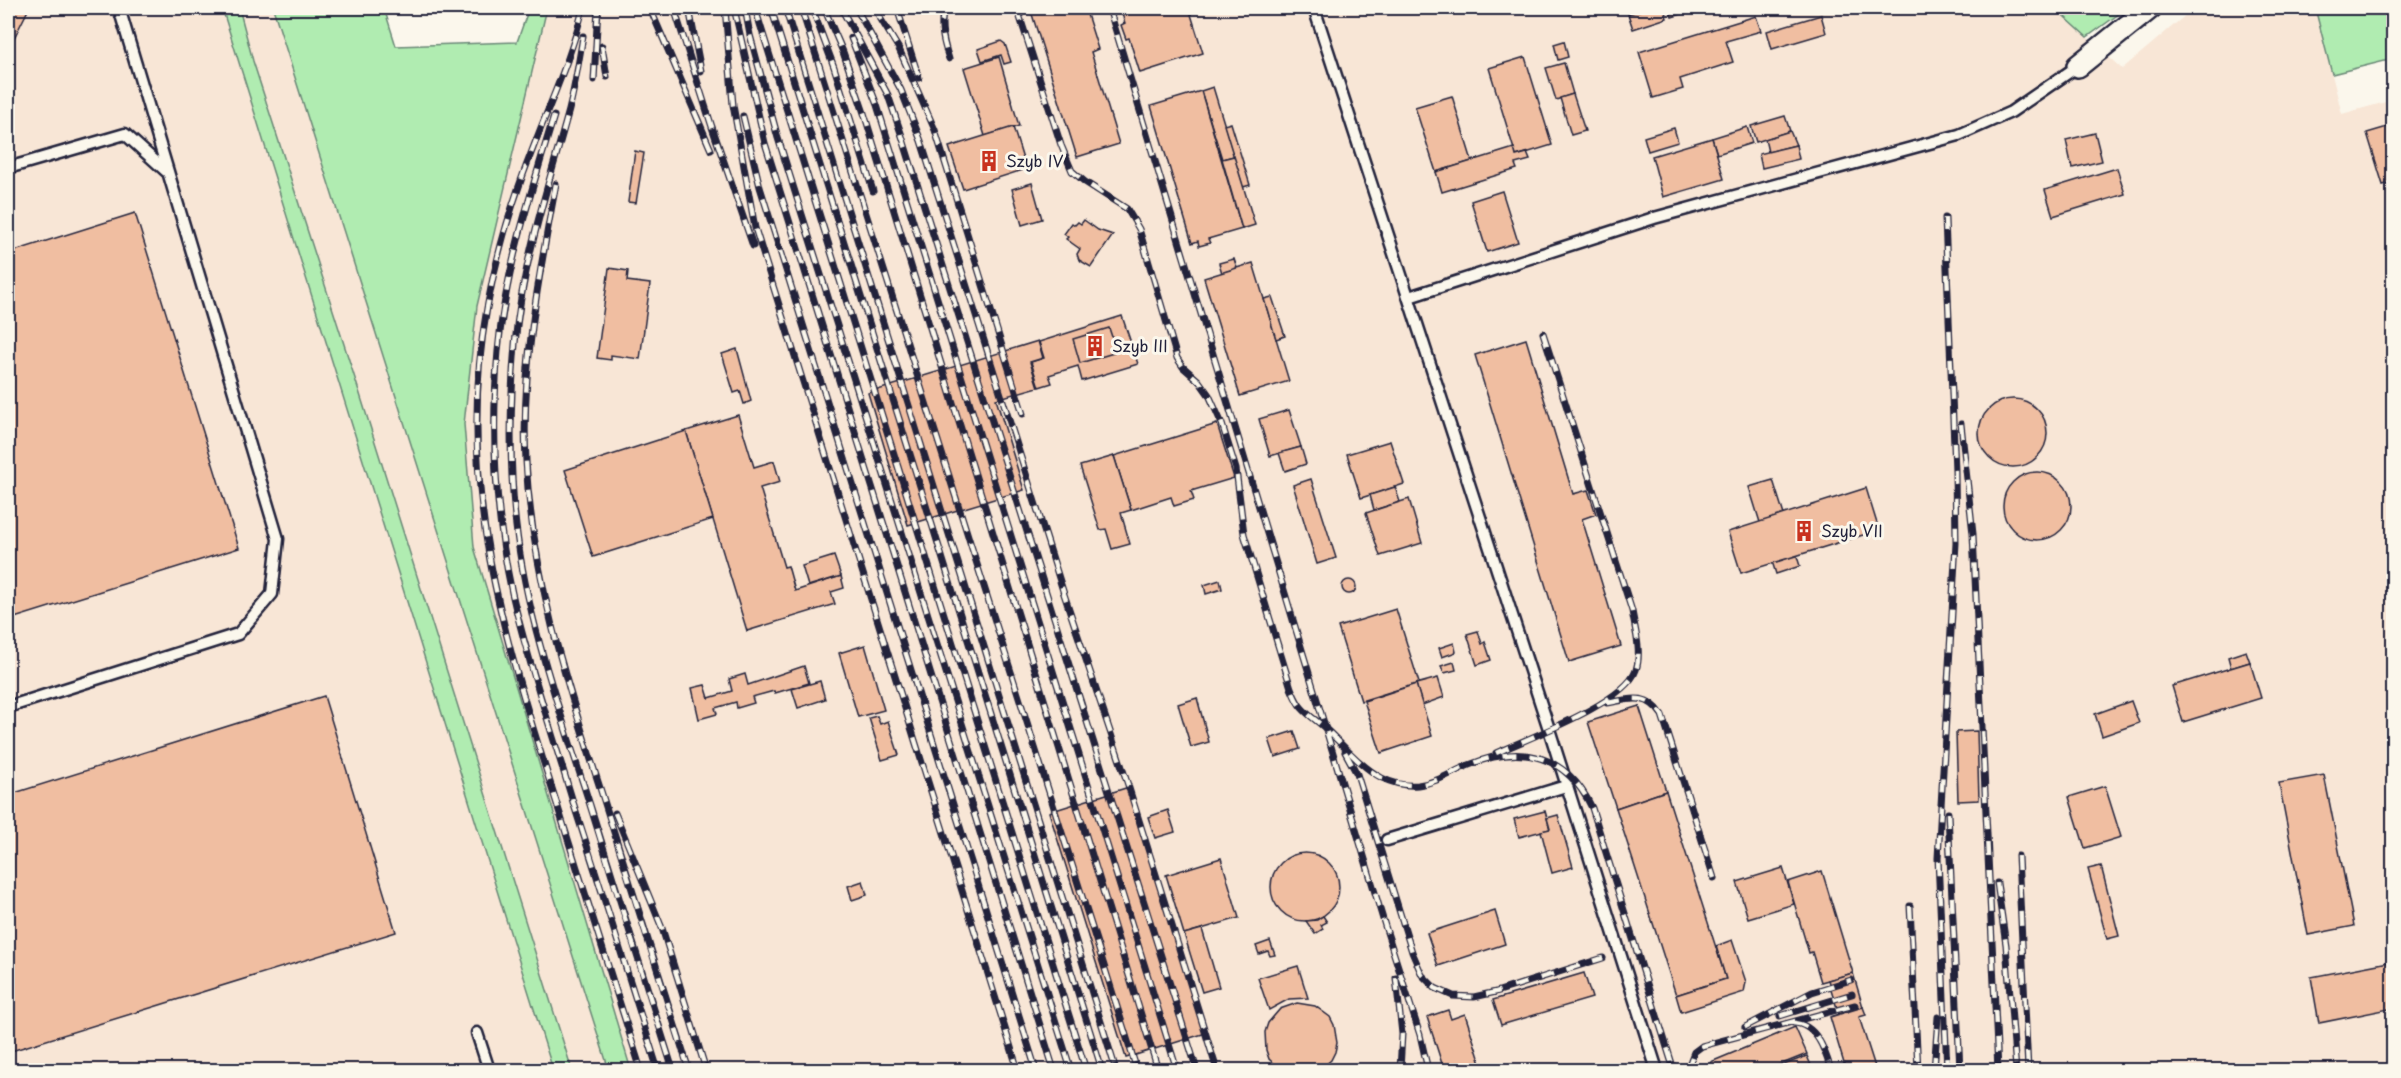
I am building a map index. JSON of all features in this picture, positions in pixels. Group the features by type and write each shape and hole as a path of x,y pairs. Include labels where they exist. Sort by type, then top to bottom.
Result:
{"street":[{"path":"2078,66 2150,8"}],"lane":[{"path":"8,706 237,634 272,594 278,539 119,8"},
{"path":"1314,8 1657,1071"},
{"path":"1409,297 1654,218 1959,135 2011,112 2078,66"},
{"path":"8,168 124,134 166,171"},
{"path":"1387,840 1566,786"},
{"path":"477,1033 489,1071"}],"shaded area":[{"path":"8,8 222,8 553,1070 8,1070"},
{"path":"239,8 273,8 609,1070 572,1070 253,61"},
{"path":"547,8 2055,8 2122,69 2194,8 2315,8 2342,114 2393,100 2393,1070 631,1070 474,547 464,424 477,306"}],"green space":[{"path":"222,8 239,8 253,61 572,1070 553,1070"},
{"path":"273,8 384,8 396,46 517,42 529,8 547,8 477,306 464,424 474,547 631,1070 609,1070"},
{"path":"2055,8 2127,8 2087,37"},
{"path":"2315,8 2393,8 2393,59 2332,74"}],"building":[{"path":"8,8 29,8 8,50"},
{"path":"1030,8 1085,8 1098,49 1091,52 1119,144 1077,157"},
{"path":"1120,8 1189,8 1203,53 1140,73 1129,38 1126,39 1121,25 1125,23"},
{"path":"1649,8 1664,8 1667,18 1633,29 1628,14"},
{"path":"1669,8 1701,8 1672,17"},
{"path":"1821,15 1826,33 1772,49 1767,31"},
{"path":"1756,16 1761,31 1726,41 1733,62 1680,79 1683,89 1653,98 1639,52"},
{"path":"1001,41 1005,44 1011,62 1004,64 1001,55 982,61 978,49"},
{"path":"1564,41 1568,57 1558,60 1554,44"},
{"path":"999,57 1019,126 985,136 964,68"},
{"path":"1525,57 1552,145 1516,156 1489,68"},
{"path":"1564,63 1573,94 1556,100 1546,68"},
{"path":"1213,87 1234,156 1222,159 1201,91"},
{"path":"1201,91 1242,229 1208,239 1210,243 1199,246 1198,241 1192,243 1151,106"},
{"path":"1573,94 1585,131 1571,135 1560,98"},
{"path":"1452,96 1472,161 1436,172 1415,107"},
{"path":"1785,116 1790,131 1756,142 1751,126"},
{"path":"1231,123 1250,185 1243,187 1224,125"},
{"path":"2394,125 2394,182 2383,185 2367,133"},
{"name":"Szyb IV","path":"1013,127 1026,169 963,189 949,147"},
{"path":"1747,127 1752,143 1717,154 1712,138"},
{"path":"1674,128 1678,142 1648,151 1644,137"},
{"path":"1790,131 1796,145 1768,152 1765,139"},
{"path":"2095,133 2102,161 2072,168 2066,140"},
{"path":"1712,138 1724,179 1663,197 1652,156"},
{"path":"1796,145 1799,159 1762,168 1759,154"},
{"path":"1514,148 1516,156 1527,153 1530,160 1515,164 1517,169 1442,192 1436,172"},
{"path":"635,151 644,153 636,203 628,202"},
{"path":"1234,156 1255,225 1242,229 1222,159"},
{"path":"2117,168 2125,194 2053,216 2045,190"},
{"path":"1032,183 1042,219 1022,225 1012,189"},
{"path":"1502,191 1518,242 1487,252 1471,201"},
{"path":"135,213 239,548 8,620 8,253"},
{"path":"1084,220 1098,230 1113,235 1091,267 1079,260 1077,254 1080,249 1066,239 1068,237 1064,234 1072,223 1081,224"},
{"path":"1234,259 1237,268 1222,273 1219,263"},
{"path":"1253,263 1289,381 1240,396 1204,278"},
{"path":"609,268 628,271 627,281 650,284 640,359 611,355 611,360 597,358"},
{"path":"1272,297 1285,336 1276,339 1264,299"},
{"path":"1122,316 1138,364 1082,381 1078,366 1049,375 1052,383 1039,387 1031,362 1044,358 1039,342"},
{"name":"Szyb III","path":"1109,328 1117,352 1080,363 1073,339"},
{"path":"1526,339 1573,494 1588,490 1596,514 1582,519 1621,646 1569,662 1475,355"},
{"path":"1038,341 1043,358 1030,362 1038,387 996,399 1024,490 908,525 868,393"},
{"path":"737,349 751,401 744,404 740,391 734,393 722,354"},
{"path":"2020,399 2032,405 2041,414 2047,426 2045,446 2037,457 2020,467 2006,467 1989,457 1981,446 1979,426 1989,409 2000,401"},
{"path":"1289,410 1301,447 1270,456 1259,419"},
{"path":"738,415 754,467 774,461 780,482 760,488 784,567 788,566 795,591 841,576 844,588 831,592 835,604 747,631 686,431"},
{"path":"1217,424 1234,478 1191,491 1194,500 1174,506 1171,497 1131,510 1114,456"},
{"path":"686,431 713,519 593,557 565,470"},
{"path":"1390,441 1404,484 1361,498 1347,454"},
{"path":"1301,447 1306,464 1285,471 1279,453"},
{"path":"1114,456 1131,510 1121,513 1130,544 1112,549 1106,529 1100,530 1080,466"},
{"path":"2037,472 2050,474 2061,482 2069,493 2071,506 2069,519 2061,530 2050,538 2037,540 2024,538 2013,530 2005,519 2003,506 2005,493 2013,482 2024,474"},
{"path":"1311,479 1336,558 1317,564 1293,485"},
{"path":"1773,480 1800,566 1776,574 1749,487"},
{"path":"1395,487 1400,502 1374,510 1370,495"},
{"name":"Szyb VII","path":"1866,488 1879,530 1741,573 1728,532"},
{"path":"1409,499 1422,543 1380,556 1366,513"},
{"path":"834,556 841,576 808,586 802,566"},
{"path":"1220,580 1222,589 1206,594 1204,585"},
{"path":"1346,580 1352,580 1356,587 1352,594 1346,594 1342,590 1342,584"},
{"path":"1396,609 1419,683 1361,701 1338,627"},
{"path":"1478,631 1482,644 1485,642 1491,660 1477,665 1467,634"},
{"path":"1454,643 1456,652 1442,657 1439,648"},
{"path":"865,645 884,710 858,717 839,653"},
{"path":"2246,651 2250,662 2231,668 2228,657"},
{"path":"1454,662 1456,670 1444,673 1441,666"},
{"path":"2250,662 2261,698 2183,722 2172,686"},
{"path":"804,666 809,683 752,697 754,703 737,708 736,702 715,708 717,714 699,719 692,688 705,685 709,698 732,691 729,679 745,674 748,685"},
{"path":"1438,678 1444,697 1422,705 1416,684"},
{"path":"820,681 825,699 798,708 792,689"},
{"path":"1416,684 1432,736 1381,753 1364,701"},
{"path":"324,696 396,932 8,1052 8,795"},
{"path":"1197,698 1209,742 1191,747 1178,704"},
{"path":"2131,701 2139,723 2102,736 2095,714"},
{"path":"1639,706 1666,791 1616,808 1588,722"},
{"path":"877,716 880,724 888,721 899,755 882,760 869,718"},
{"path":"1294,731 1300,749 1275,757 1269,739"},
{"path":"1977,731 1979,800 1958,801 1956,732"},
{"path":"2324,775 2354,926 2308,935 2279,783"},
{"path":"2105,786 2121,837 2085,848 2069,797"},
{"path":"1129,787 1206,1033 1126,1058 1049,812"},
{"path":"1666,791 1726,979 1676,995 1616,808"},
{"path":"1168,810 1175,832 1155,838 1148,817"},
{"path":"1545,811 1550,829 1519,837 1514,819"},
{"path":"1558,815 1573,867 1552,873 1541,831 1550,829 1547,818"},
{"path":"1298,853 1312,853 1324,858 1334,868 1339,887 1334,906 1324,916 1312,921 1298,921 1286,916 1276,906 1271,894 1271,880 1276,868 1286,858"},
{"path":"1221,858 1239,918 1184,934 1166,875"},
{"path":"2101,866 2119,936 2107,939 2088,869"},
{"path":"1783,868 1794,904 1748,918 1737,882"},
{"path":"1822,871 1853,973 1821,982 1812,952 1809,953 1788,882"},
{"path":"863,881 867,895 852,900 848,886"},
{"path":"1495,911 1505,944 1438,966 1427,933"},
{"path":"1323,916 1327,922 1321,925 1323,929 1315,934 1306,921 1317,920"},
{"path":"1202,929 1219,987 1202,992 1184,934"},
{"path":"1732,940 1746,982 1744,992 1681,1012 1676,995 1726,979 1716,946"},
{"path":"1270,941 1275,955 1270,956 1268,951 1259,954 1256,946"},
{"path":"2394,961 2394,1008 2319,1023 2311,977"},
{"path":"1298,966 1308,998 1289,999 1269,1010 1258,978"},
{"path":"1584,973 1592,998 1501,1025 1493,1000"},
{"path":"1853,973 1863,1007 1839,1014 1828,980"},
{"path":"1297,1003 1315,1006 1330,1017 1334,1025 1337,1043 1335,1052 1331,1060 1320,1070 1281,1070 1269,1059 1265,1032 1268,1023 1280,1009"},
{"path":"1863,1007 1866,1015 1859,1017 1876,1070 1846,1070 1830,1017"},
{"path":"1448,1010 1451,1019 1465,1014 1483,1070 1444,1070 1427,1017"},
{"path":"1795,1027 1807,1054 1767,1070 1714,1070 1711,1062"},
{"path":"1807,1056 1813,1070 1771,1070"}],"railway":[{"path":"583,8 567,60 520,183 496,266 487,308 479,373 477,436 481,498 502,618 518,679 641,1070"},
{"path":"594,80 598,8"},
{"path":"650,8 711,150"},
{"path":"674,8 753,246"},
{"path":"689,8 701,71"},
{"path":"725,8 733,105 755,228 1018,1070"},
{"path":"734,8 765,143 1054,1070"},
{"path":"745,8 778,138 1071,1070"},
{"path":"755,8 1086,1070"},
{"path":"771,8 1102,1070"},
{"path":"785,8 1116,1070"},
{"path":"801,8 1137,1070"},
{"path":"812,8 834,67 873,191"},
{"path":"824,8 843,52 864,113 1158,1070"},
{"path":"841,8 888,95 902,136 1197,1070"},
{"path":"856,8 901,90 921,141 1217,1070"},
{"path":"874,8 899,49 935,130 1023,414"},
{"path":"897,8 919,78"},
{"path":"945,8 942,27 949,59"},
{"path":"1017,8 1061,145 1072,171 1127,209 1139,229 1177,358 1209,395 1222,424 1236,469 1244,534 1291,688 1299,704 1367,768 1395,783 1425,784 1488,758 1507,755 1541,758 1556,765 1570,776 1582,790 1592,808 1674,1070"},
{"path":"1109,8 1385,926 1420,1035 1428,1070"},
{"path":"583,36 571,101 537,226 518,314 511,413 511,458 516,526 528,597 546,667 673,1070"},
{"path":"851,38 877,105 1177,1070"},
{"path":"602,46 607,77"},
{"path":"554,116 520,232 501,321 495,411 498,503 506,563 525,645 658,1070"},
{"path":"743,116 760,187 1036,1070"},
{"path":"556,184 538,287 526,391 526,461 535,545 543,587 575,710 689,1070"},
{"path":"1945,218 1956,543 1938,858 1947,1070"},
{"path":"1496,753 1574,718 1614,695 1628,682 1638,663 1632,611 1543,333"},
{"path":"1961,424 1973,534 1998,1070"},
{"path":"1607,703 1631,699 1644,700 1662,715 1714,878"},
{"path":"1345,752 1357,774 1412,952 1422,975 1435,988 1453,996 1474,997 1603,958"},
{"path":"615,813 662,928 706,1070"},
{"path":"1948,813 1960,1070"},
{"path":"2018,856 2028,1070"},
{"path":"1997,883 2006,945 2016,1070"},
{"path":"1910,906 1918,1070"},
{"path":"1396,978 1402,1034 1400,1070"},
{"path":"1745,1027 1812,992 1851,980"},
{"path":"1780,1016 1852,994"},
{"path":"1687,1070 1694,1052 1702,1046 1855,1005"},
{"path":"1934,1070 1938,1017"},
{"path":"1793,1023 1808,1028 1814,1033 1823,1047 1831,1070"}],"place":[{"name":"Szyb IV","path":"989,161"},
{"name":"Szyb III","path":"1095,346"},
{"name":"Szyb VII","path":"1804,531"}]}
